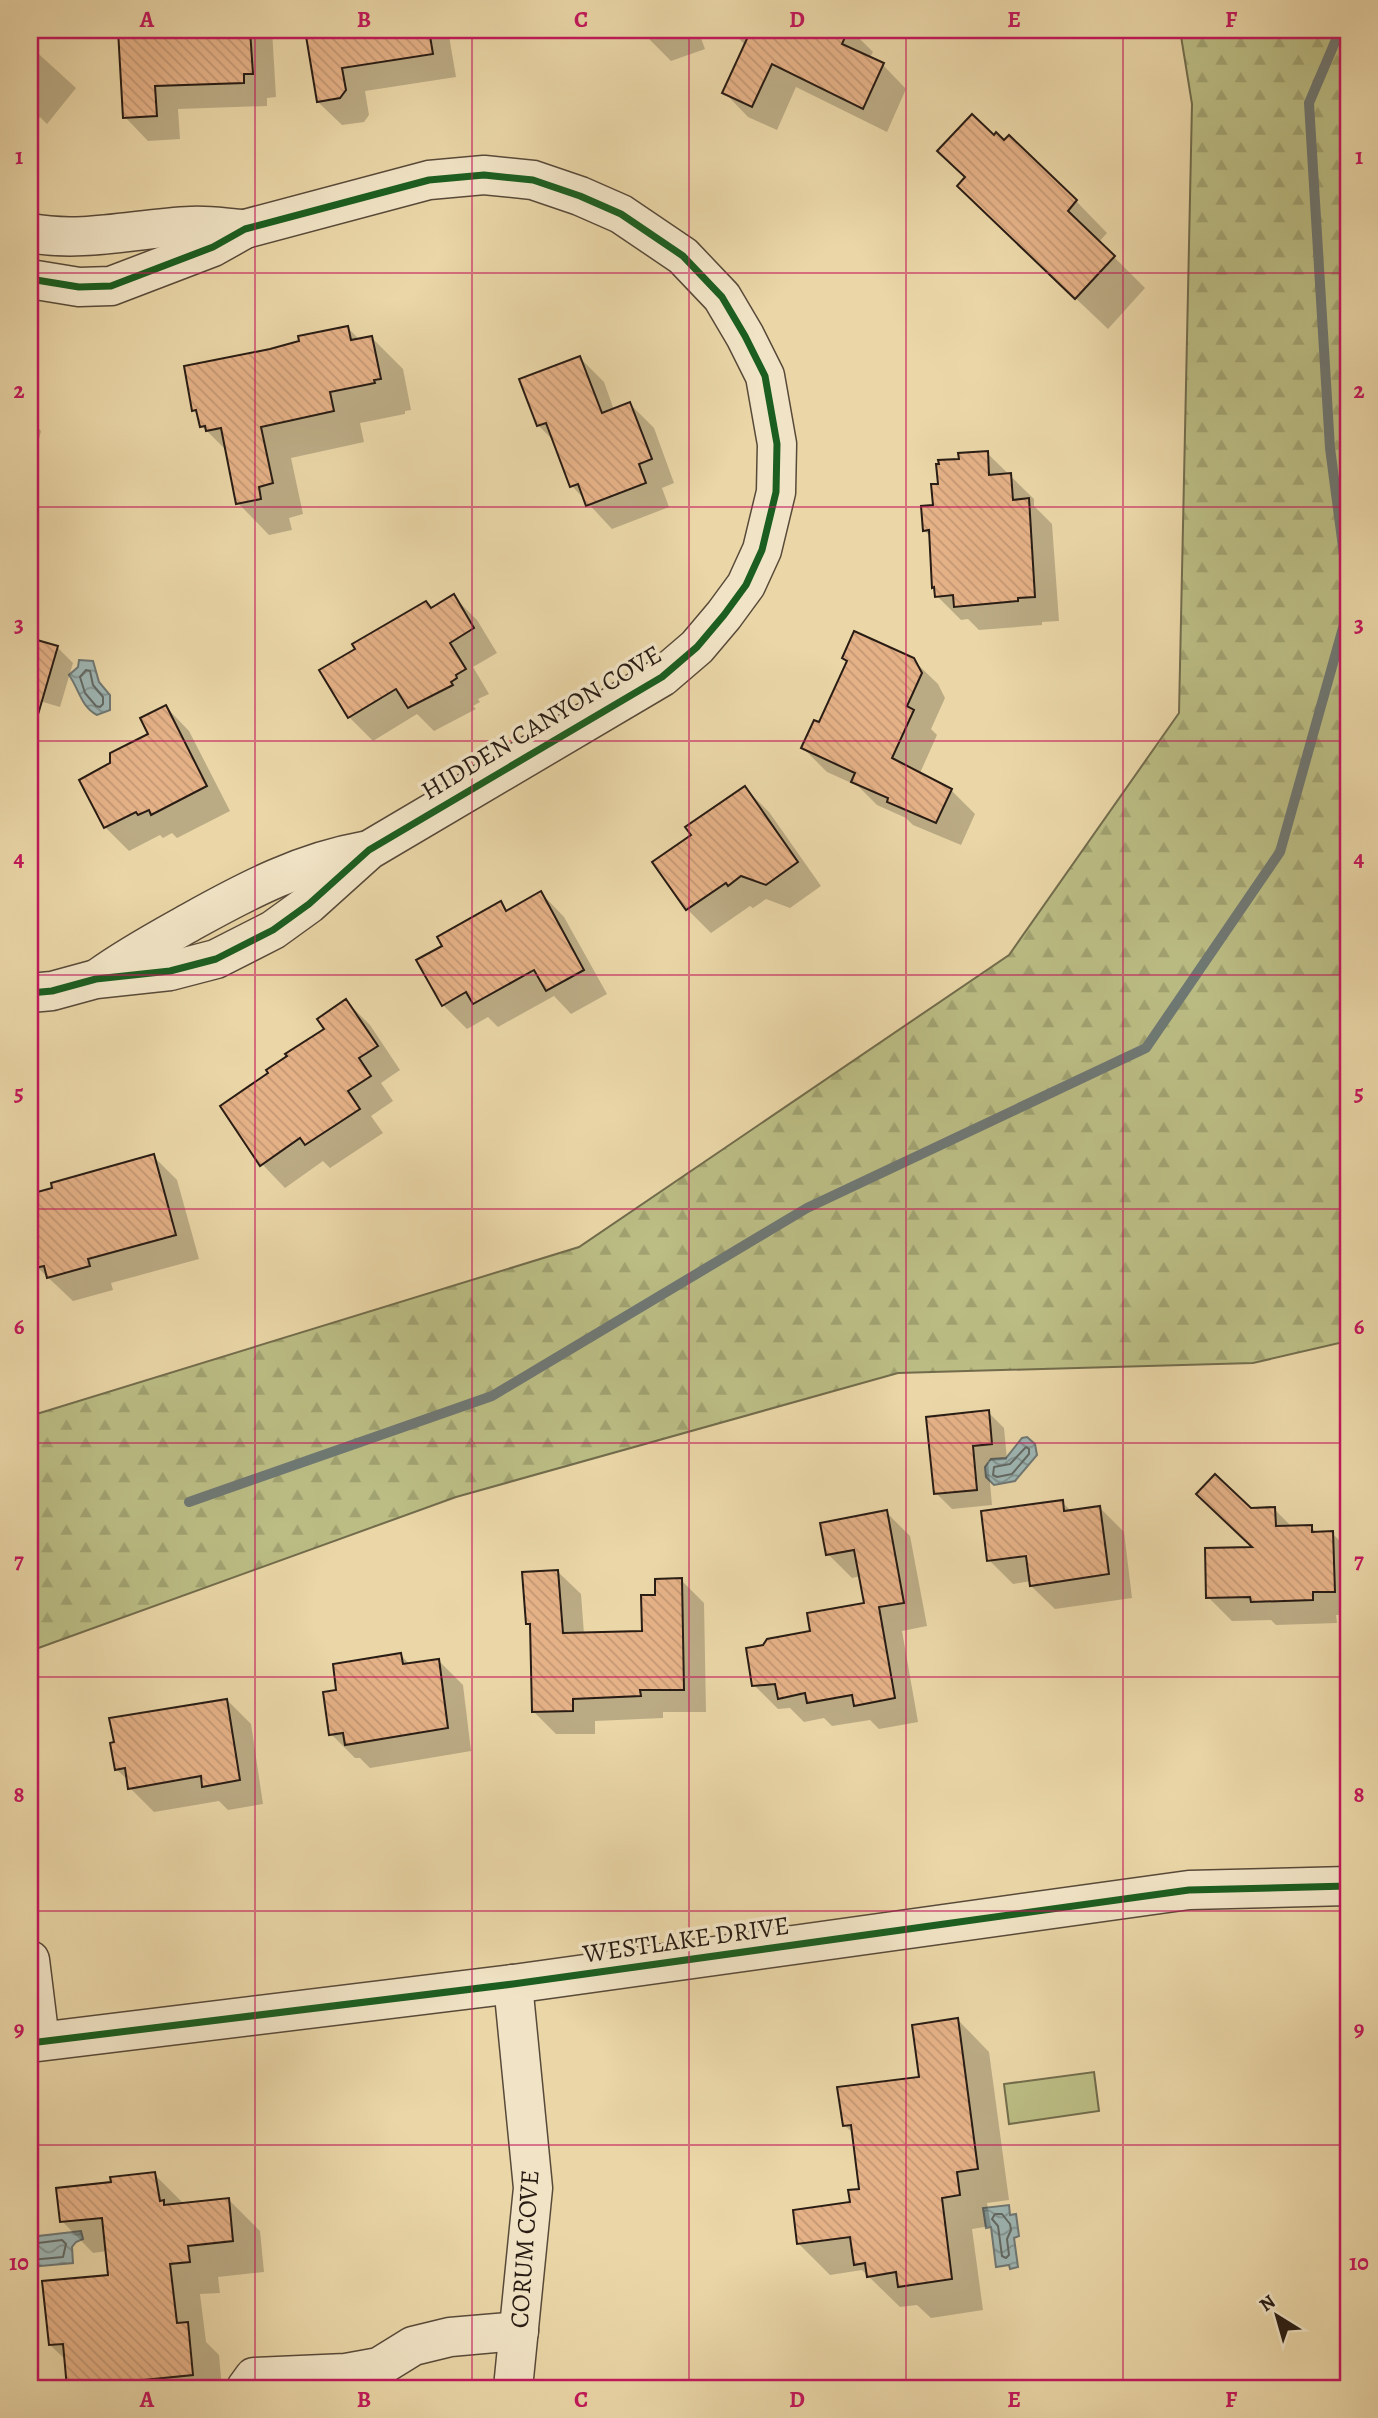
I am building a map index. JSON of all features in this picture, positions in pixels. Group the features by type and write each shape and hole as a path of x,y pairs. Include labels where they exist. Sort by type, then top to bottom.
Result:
{"street":[{"name":"HIDDEN CANYON COVE","path":"30,279 79,288 111,286 214,247 245,229 429,180 484,175 533,180 621,214 683,256 722,297 765,376 777,444 776,492 762,550 746,585 697,647 662,677 369,850 332,857 275,877 131,955 96,979 52,991 30,993"},
{"name":"HIDDEN CANYON COVE","path":"30,233 46,236 112,235 192,226 245,229"},
{"name":"WESTLAKE DRIVE","path":"35,2042 513,1984 1189,1890 1348,1886"},
{"path":"30,1960 35,2042"},
{"name":"CORUM COVE","path":"513,1984 533,2188 513,2388"},
{"path":"246,2388 254,2378 346,2373 379,2367 413,2346 450,2337 519,2331"}],"green space":[{"path":"1180,30 1348,30 1348,1341 1253,1363 898,1373 456,1497 30,1651 30,1416 579,1247 1009,955 1179,713 1192,104"},
{"path":"1094,2072 1099,2111 1009,2124 1004,2084"}],"water":[{"path":"79,660 93,661 99,682 110,695 110,710 97,715 84,703 69,675 78,667"},
{"path":"1027,1437 1035,1444 1037,1455 1015,1481 994,1485 986,1477 985,1467 991,1459 1006,1458 1022,1438"},
{"path":"1009,2205 1010,2215 1016,2214 1019,2236 1014,2238 1018,2267 1010,2269 1009,2265 996,2267 991,2227 986,2228 983,2208"},
{"path":"81,2231 83,2239 72,2247 73,2263 30,2267 30,2237"}],"building":[{"path":"118,30 250,30 253,74 244,74 244,83 155,86 157,116 123,118"},
{"path":"305,30 429,30 433,54 342,68 346,90 340,98 317,102"},
{"path":"751,30 848,30 842,44 884,63 863,109 772,64 752,107 722,93"},
{"path":"972,114 994,135 996,132 1004,140 1009,135 1077,200 1068,211 1115,256 1075,299 957,186 965,177 937,151"},
{"path":"348,326 351,340 372,336 381,379 374,380 375,383 330,392 334,411 261,427 273,483 259,487 261,499 236,504 221,428 206,431 205,426 200,427 196,410 192,411 184,366 270,349 299,341 298,336"},
{"path":"580,356 602,413 630,402 652,459 639,464 646,483 586,506 578,484 570,487 546,423 537,426 519,379"},
{"path":"988,451 989,475 1011,473 1013,500 1029,498 1035,597 954,607 953,595 935,597 934,587 932,588 929,530 923,531 921,506 933,505 931,484 938,484 938,460 959,459 958,453"},
{"path":"454,594 474,628 450,643 466,669 456,675 457,678 451,682 453,685 408,708 396,689 348,718 319,670 355,649 352,644 426,601 431,608"},
{"path":"854,631 914,658 922,673 907,706 914,710 892,758 952,789 936,823 887,802 888,798 851,782 855,773 801,748 814,720 819,722 847,661 842,658"},
{"path":"30,638 58,646 37,718 30,717"},
{"path":"166,705 207,786 151,815 149,810 138,815 136,812 104,828 79,780 110,763 110,753 148,734 140,718"},
{"path":"745,786 798,862 766,885 741,876 686,910 652,862 691,835 685,827"},
{"path":"541,891 584,970 546,991 534,970 473,1004 466,992 442,1006 416,960 442,946 437,937 501,901 506,911"},
{"path":"346,999 378,1046 359,1058 371,1076 348,1091 360,1109 305,1145 300,1138 260,1166 220,1106 268,1073 266,1070 287,1056 285,1054 324,1029 317,1019"},
{"path":"154,1154 176,1235 88,1259 90,1266 47,1278 44,1266 35,1268 30,1248 30,1194 52,1188 51,1183"},
{"path":"989,1410 992,1444 973,1446 977,1490 934,1494 926,1417"},
{"path":"1215,1474 1251,1508 1275,1507 1276,1526 1312,1525 1312,1532 1333,1531 1335,1592 1313,1592 1313,1600 1251,1602 1250,1597 1206,1598 1205,1548 1252,1547 1196,1494"},
{"path":"1063,1500 1064,1511 1100,1506 1109,1574 1030,1586 1026,1556 987,1561 981,1511"},
{"path":"887,1510 904,1603 879,1607 895,1698 854,1706 852,1695 807,1703 805,1693 778,1699 775,1684 752,1686 746,1648 763,1645 767,1639 810,1631 807,1613 864,1603 854,1550 826,1555 820,1523"},
{"path":"558,1570 563,1633 642,1631 641,1595 655,1595 655,1579 682,1578 684,1690 640,1690 641,1696 573,1699 573,1711 532,1712 530,1624 526,1624 522,1572"},
{"path":"401,1653 403,1664 439,1659 448,1728 345,1745 343,1733 329,1735 323,1692 336,1690 333,1664"},
{"path":"227,1699 240,1780 202,1787 201,1776 128,1789 125,1768 115,1770 110,1743 114,1742 109,1718"},
{"path":"958,2018 978,2169 957,2172 960,2195 942,2198 952,2279 898,2287 896,2272 867,2277 865,2263 854,2265 850,2237 797,2244 793,2210 850,2202 848,2190 859,2189 851,2125 843,2126 837,2087 919,2077 912,2025"},
{"path":"155,2172 160,2201 164,2200 164,2205 229,2198 233,2241 188,2246 190,2262 170,2264 177,2323 188,2322 193,2375 134,2381 135,2388 67,2388 63,2344 49,2345 42,2281 108,2275 102,2218 60,2222 56,2188 111,2182 110,2177"}],"waterway":[{"path":"1338,35 1309,103 1330,448 1348,585"},
{"path":"189,1502 492,1396 807,1208 1146,1048 1280,852 1348,610"}],"cycle path":[{"path":"30,279 79,287 111,286 213,247 245,229 429,180 484,175 533,180 621,214 683,256 722,297 765,376 777,444 776,492 762,550 746,585 697,647 662,677 369,850 309,904 273,930 216,959 170,971 96,979 52,991 30,993"},
{"path":"30,2043 513,1984 1189,1890 1348,1886"}]}
